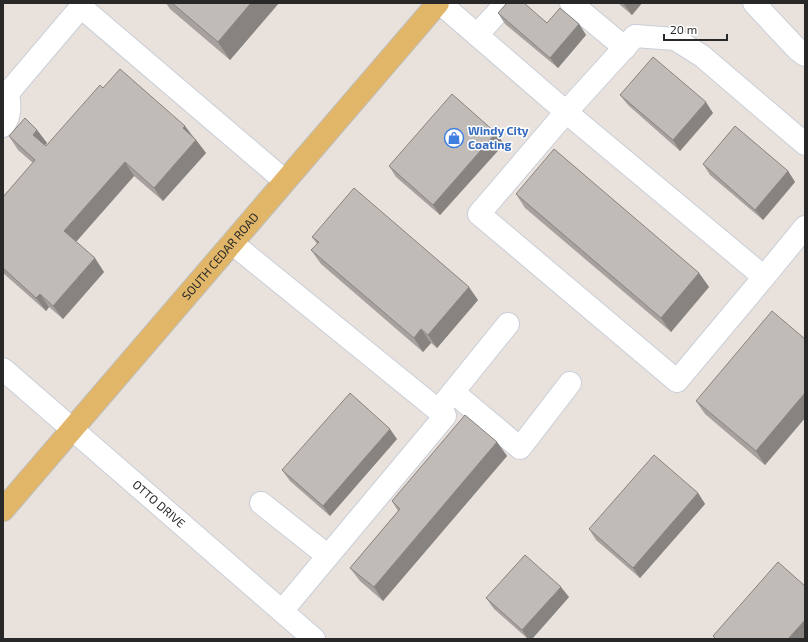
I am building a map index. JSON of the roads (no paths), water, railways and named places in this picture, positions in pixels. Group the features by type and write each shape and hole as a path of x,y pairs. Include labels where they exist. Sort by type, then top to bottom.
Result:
{"main road":[{"name":"SOUTH CEDAR ROAD","path":"3,510 439,3"}],"street":[{"path":"439,3 566,112 764,276"},
{"path":"477,35 506,3"},
{"path":"571,3 624,48"},
{"path":"754,3 798,50 805,55"},
{"path":"3,126 6,122 10,107 8,93 81,7 285,181"},
{"path":"805,144 702,56 675,39 635,36 566,112 479,214 677,381 805,227"},
{"path":"232,243 445,416 282,611"},
{"path":"438,410 508,324"},
{"name":"OTTO DRIVE","path":"3,369 314,639"},
{"path":"453,392 520,448 570,383"},
{"path":"262,503 328,556"}],"place":[{"name":"Windy City Coating","path":"454,138"}]}
